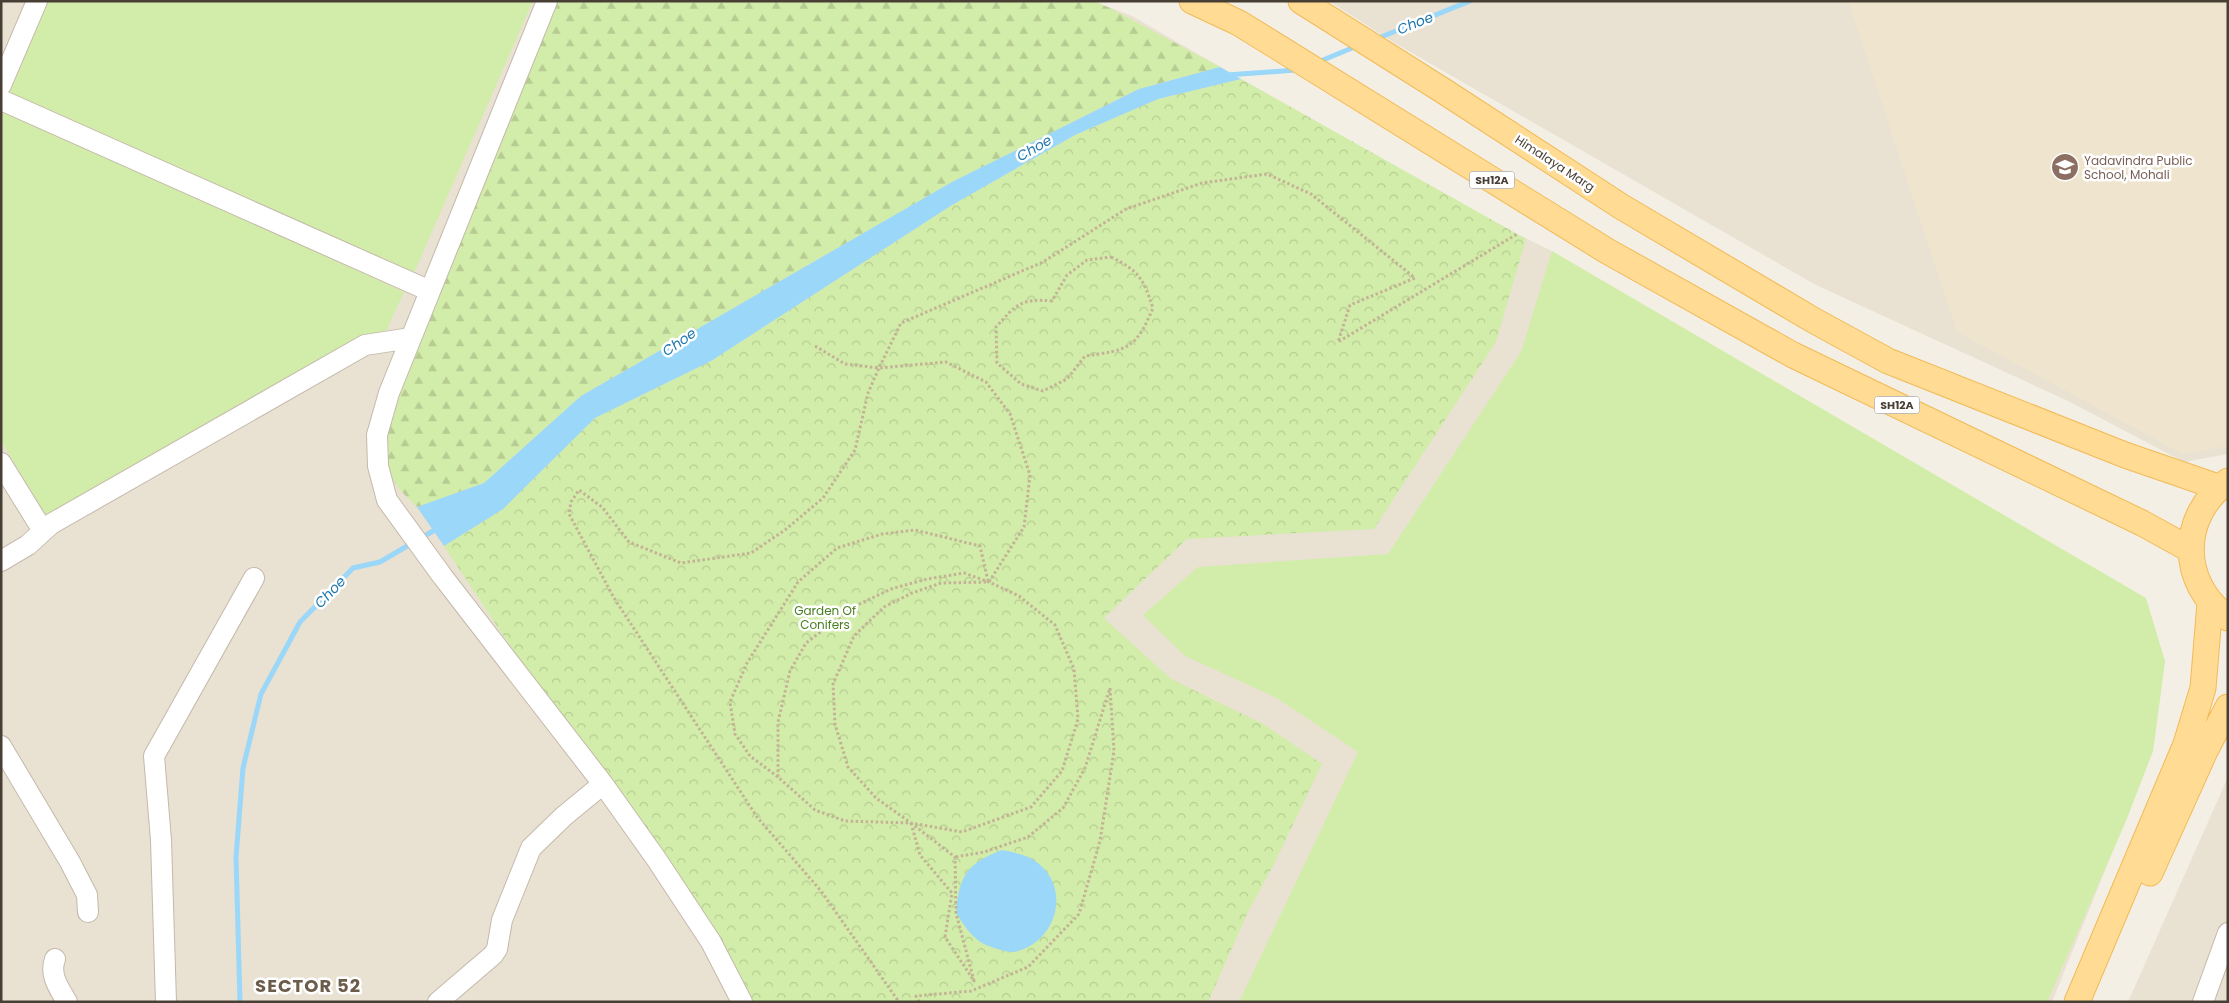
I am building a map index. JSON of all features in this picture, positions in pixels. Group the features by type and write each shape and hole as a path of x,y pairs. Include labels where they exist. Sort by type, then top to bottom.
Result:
{"main road":[{"name":"SH12A","path":"1192,1 1239,23 1607,251 1793,355 2142,522 2191,550"},
{"name":"Himalaya Marg","path":"1301,1 1442,90 1622,208 1812,320 1888,361 2124,455 2223,484"},
{"path":"2077,1002 2186,744 2202,688 2219,611 2194,573 2191,538 2198,516 2223,484"},
{"path":"2096,1002 2174,817 2228,707"}],"street":[{"path":"1,85 38,1"},
{"path":"547,1 389,393 377,435 378,466 388,500 443,577 603,784 657,860 711,942 742,1002"},
{"path":"1,100 430,291"},
{"path":"1,561 28,545 51,524 365,345 411,338"},
{"path":"1,463 43,532"},
{"path":"166,1002 161,840 154,756 254,578"},
{"path":"2208,745 2228,731"},
{"path":"1,746 70,862 86,896 88,912"},
{"path":"438,1002 493,955 497,949 502,920 531,848 564,816 603,784"},
{"path":"2203,1002 2224,954 2228,933"},
{"path":"55,959 52,968 56,983 67,1002"}],"path":[{"path":"899,1002 821,891 757,817 614,598 569,514 571,502 579,490 602,507 629,542 681,563 751,553 785,530 823,498 855,450 868,393 902,323 1043,262 1126,209 1202,183 1267,174 1311,194 1415,278 1350,305 1338,342 1517,234"},
{"path":"1111,257 1131,267 1146,284 1153,308 1145,327 1133,344 1115,352 1085,356 1067,379 1043,391 1021,384 997,363 996,327 1016,306 1035,300 1052,301 1067,274 1088,260 1111,257"},
{"path":"815,346 845,364 879,368 946,362 986,382 1010,414 1030,475 1024,526 988,582"},
{"path":"778,777 778,722 790,671 806,643 854,608 892,589 927,579 964,573 1019,596 1055,625 1074,669 1078,719 1062,771 1031,807 962,832 911,824 845,821 815,810 778,777 750,756 735,734 730,702 747,663 798,582 837,548 882,534 915,530 980,546 988,582"},
{"path":"920,1002 916,996 971,991 1028,967 1078,914 1100,841 1114,751 1110,688 1085,768 1063,808 1028,838 984,852 955,857 876,798 848,767 835,724 834,684 854,636 884,606 912,592 941,583 988,582"},
{"path":"911,824 920,855 952,893 945,937 974,981 956,913 955,857"}],"shaded area":[{"name":"SECTOR 52","path":"1,1 1093,1 1132,16 1339,135 1517,234 1552,251 2165,661 2153,751 2052,1002 1,1002"},
{"path":"1329,1 2228,1 2228,454 2184,462 2068,401 1816,285 1393,42"},
{"name":"Yadavindra Public School, Mohali","path":"1848,1 2228,1 2228,446 2183,454 1957,332"},
{"path":"2228,777 2228,1002 2128,1002"}],"green space":[{"path":"38,1 533,1 413,275 1,98"},
{"path":"558,1 1093,1 1110,8 1220,67 1139,89 952,182 581,396 484,483 417,507 399,488 389,470 386,448 390,426 400,394"},
{"name":"Garden Of Conifers","path":"1241,79 1526,239 1496,342 1374,529 1187,539 1104,618 1171,679 1265,725 1322,764 1273,866 1248,912 1208,1002 752,1002 602,785 444,546 503,509 595,418 711,361 952,205 1075,135 1158,99"},
{"path":"1,106 404,292 383,338 51,524 1,441"},
{"path":"1552,251 2146,598 2165,661 2153,751 2126,821 2047,1002 1239,1002 1358,752 1275,697 1185,656 1143,615 1198,567 1388,554 1521,352"}],"water":[{"path":"1220,67 1241,79 1158,99 1075,135 952,205 711,361 595,418 503,509 444,546 417,507 484,483 581,396 952,182 1139,89"},
{"path":"1002,850 1029,857 1045,870 1053,882 1056,897 1055,911 1050,925 1042,937 1029,946 1014,952 999,950 984,944 968,930 956,913 957,900 967,872 980,860"}],"waterway":[{"name":"Choe","path":"1376,39 1470,1"},
{"name":"Choe","path":"1318,62 1357,46"},
{"name":"Choe","path":"1227,75 1296,70"},
{"name":"Choe","path":"421,538 440,527"},
{"name":"Choe","path":"240,1002 236,857 243,768 261,694 300,622 353,568 380,562 414,542"}],"place":[{"name":"Yadavindra Public School, Mohali","path":"2065,167"}],"district":[{"name":"SECTOR 52","path":"308,985"}]}
